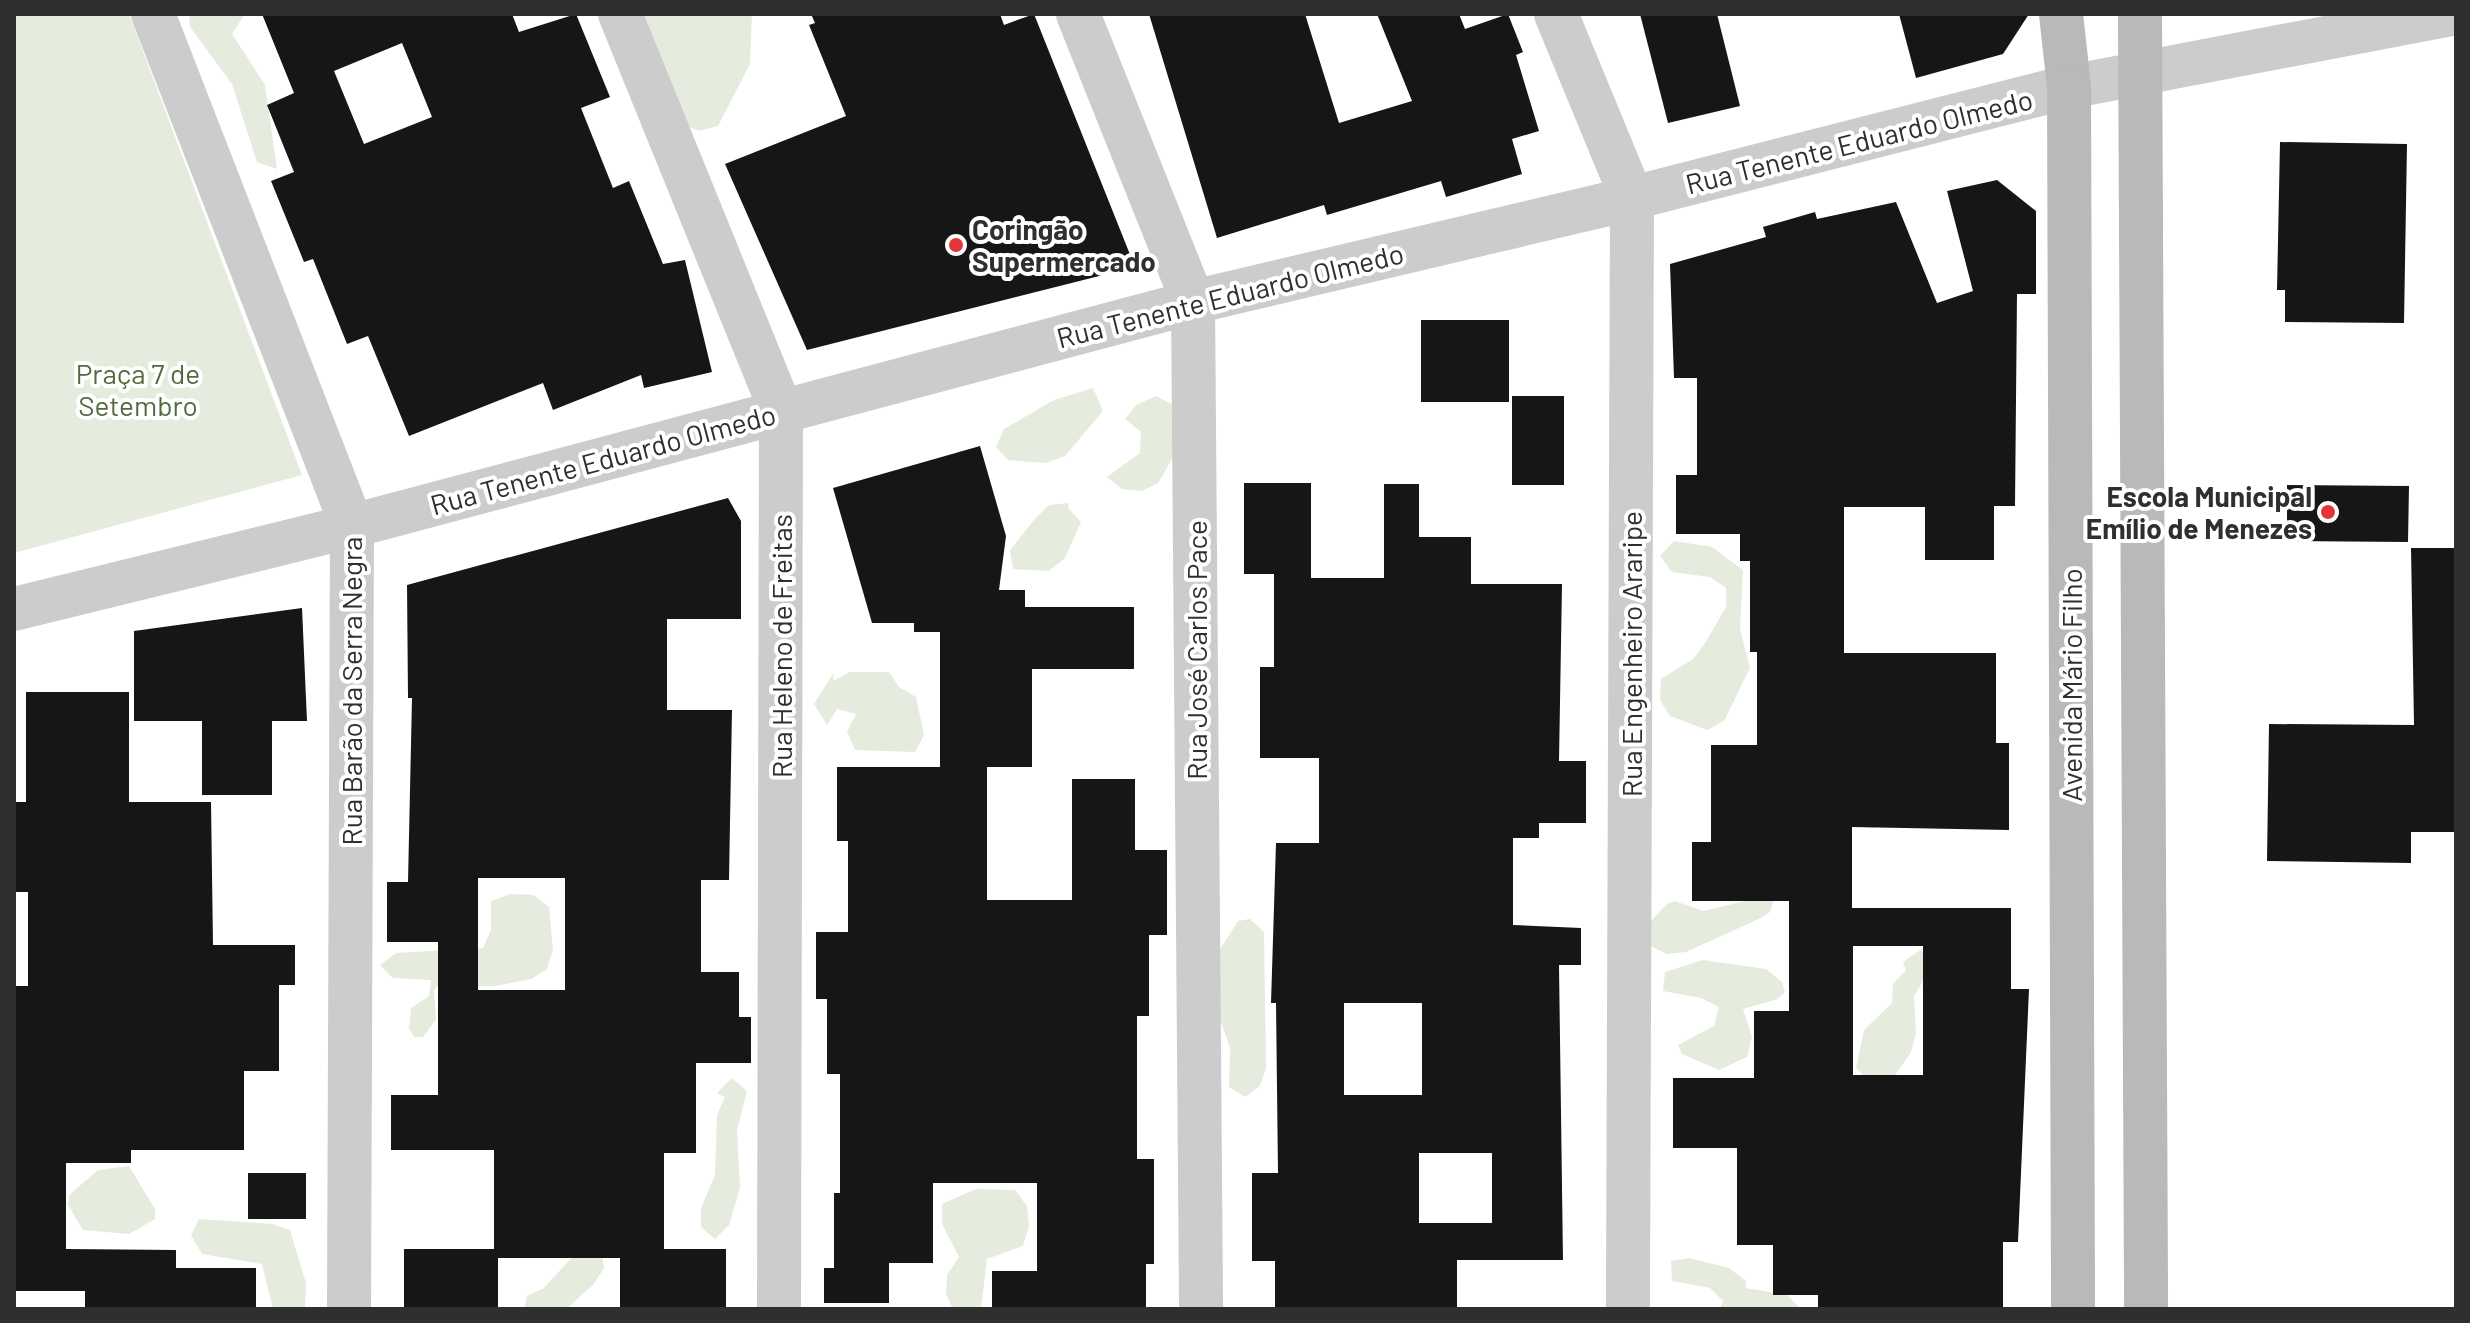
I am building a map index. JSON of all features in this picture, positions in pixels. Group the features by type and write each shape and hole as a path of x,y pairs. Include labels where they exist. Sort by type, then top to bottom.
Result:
{"main road":[{"name":"Avenida Mário Filho","path":"2061,14 2069,87 2073,1309"},
{"path":"2140,14 2144,73 2146,1309"}],"street":[{"name":"Rua Barão da Serra Negra","path":"153,14 352,526 349,1309"},
{"name":"Rua Heleno de Freitas","path":"620,14 781,411 779,1309"},
{"name":"Rua José Carlos Pace","path":"1078,14 1193,302 1201,1309"},
{"name":"Rua Engenheiro Araripe","path":"1556,14 1632,198 1628,1309"},
{"name":"Rua Tenente Eduardo Olmedo","path":"14,609 352,526 1193,302 1632,198 2069,87 2453,14"}],"green space":[{"name":"Praça 7 de Setembro","path":"14,14 129,14 302,475 14,553"},
{"path":"189,14 245,14 232,34 265,85 277,169 257,162 232,84 190,27"},
{"path":"626,14 752,14 750,64 718,126 699,131 682,124"},
{"path":"1093,388 1103,411 1065,456 1046,463 1008,460 996,447 1004,429 1054,400"},
{"path":"1156,396 1183,410 1178,449 1158,483 1142,491 1122,489 1107,477 1140,453 1141,432 1125,419 1136,405"},
{"path":"1069,503 1068,508 1081,522 1065,558 1049,571 1013,569 1010,550 1034,520 1049,505"},
{"path":"1674,541 1712,547 1743,570 1740,629 1750,668 1724,721 1707,730 1670,716 1660,700 1661,679 1693,659 1705,643 1726,607 1726,588 1710,577 1672,572 1660,556"},
{"path":"834,672 833,681 850,672 889,672 899,687 916,697 924,735 915,752 855,750 847,732 856,714 837,709 827,725 814,704"},
{"path":"1762,889 1775,894 1770,912 1761,918 1686,952 1667,954 1649,945 1646,926 1667,904 1675,901 1703,911 1745,901"},
{"path":"511,894 533,895 549,907 553,950 547,969 531,979 496,986 473,986 445,976 434,990 436,1020 423,1037 414,1037 409,1028 411,1008 429,996 431,980 393,978 380,965 396,953 483,948 491,930 491,901"},
{"path":"1250,919 1264,932 1266,1068 1260,1086 1245,1097 1229,1087 1230,1048 1217,1011 1217,954 1238,921"},
{"path":"1920,950 1934,963 1914,996 1916,1034 1911,1052 1887,1087 1869,1082 1856,1068 1864,1030 1892,1003 1893,984 1906,970 1903,962"},
{"path":"1703,960 1766,969 1782,982 1785,992 1778,999 1743,1009 1752,1037 1747,1057 1719,1070 1682,1054 1678,1045 1714,1026 1719,1007 1701,998 1663,991 1665,972"},
{"path":"732,1078 747,1091 737,1130 740,1188 729,1225 715,1239 701,1227 701,1208 715,1175 717,1115 725,1097 717,1093"},
{"path":"129,1166 155,1209 155,1219 129,1234 83,1230 68,1205 69,1195 98,1170"},
{"path":"976,1189 1015,1190 1027,1206 1029,1226 1023,1246 987,1259 981,1309 953,1309 946,1294 947,1275 959,1257 942,1224 942,1204"},
{"path":"199,1219 273,1224 290,1230 306,1283 305,1309 273,1309 262,1264 202,1254 191,1235"},
{"path":"582,1246 601,1250 604,1268 593,1285 566,1309 524,1309 527,1296 544,1288"},
{"path":"1690,1258 1729,1268 1746,1281 1746,1288 1787,1295 1801,1309 1720,1309 1723,1301 1710,1288 1672,1281 1671,1261"}],"building":[{"path":"262,14 512,14 519,32 576,14 610,97 581,108 613,188 629,181 663,264 685,260 712,372 644,388 641,375 553,410 543,383 409,436 368,336 347,344 313,259 304,262 271,181 294,172 267,105 294,93","holes":["402,43 432,117 364,144 334,71"]},
{"path":"811,14 1000,14 1004,25 1034,14 1135,267 807,350 725,164 846,116 809,25 815,23"},
{"path":"1149,14 1305,14 1339,123 1412,101 1377,14 1459,14 1465,29 1508,14 1523,52 1516,55 1539,131 1512,139 1522,174 1446,197 1441,181 1327,215 1324,205 1217,238"},
{"path":"1640,14 1717,14 1740,106 1668,123"},
{"path":"1899,14 2029,14 2003,54 1916,78"},
{"path":"2280,142 2407,144 2404,323 2285,322 2285,290 2277,290"},
{"path":"1997,180 2036,211 2036,294 2017,294 2015,506 1994,506 1994,560 1925,560 1925,507 1844,507 1844,653 1996,653 1996,743 2009,743 2009,830 1852,827 1852,908 2011,908 2011,989 2029,989 2018,1242 2003,1242 2003,1309 1818,1309 1818,1295 1773,1295 1773,1245 1737,1245 1737,1148 1673,1148 1673,1078 1754,1078 1754,1011 1789,1011 1789,901 1692,901 1692,842 1711,842 1711,745 1757,745 1757,652 1750,652 1750,561 1740,561 1740,534 1676,534 1676,475 1697,475 1697,378 1674,378 1670,264 1766,237 1763,227 1815,212 1817,219 1896,202 1937,303 1973,291 1947,191","holes":["1853,946 1923,946 1923,1075 1853,1075"]},
{"path":"1421,320 1509,320 1509,402 1421,402"},
{"path":"1512,396 1564,396 1564,485 1512,485"},
{"path":"980,446 1006,536 999,590 1025,590 1025,607 1134,607 1134,669 1032,669 1032,767 987,767 987,900 1072,900 1072,779 1135,779 1135,850 1167,850 1167,935 1149,935 1149,1016 1137,1016 1137,1159 1154,1159 1154,1264 1146,1264 1146,1309 992,1309 992,1271 1037,1271 1037,1183 933,1183 933,1263 889,1263 889,1303 824,1303 824,1268 834,1268 834,1193 840,1193 840,1074 827,1074 827,999 816,999 816,932 848,932 848,841 837,841 837,767 940,767 940,632 914,632 914,623 872,623 833,488"},
{"path":"1244,483 1311,483 1311,578 1384,578 1384,484 1419,484 1419,537 1471,537 1471,584 1562,584 1559,761 1586,761 1586,823 1539,823 1539,838 1513,838 1513,925 1581,928 1581,965 1559,965 1563,1260 1457,1260 1457,1309 1275,1309 1275,1261 1252,1261 1252,1173 1278,1173 1276,1003 1271,1003 1276,843 1319,843 1319,758 1260,758 1260,667 1274,667 1274,574 1244,574","holes":["1344,1003 1422,1003 1422,1095 1344,1095","1419,1153 1492,1153 1492,1223 1419,1223"]},
{"path":"2287,485 2409,486 2408,542 2287,541"},
{"path":"728,498 741,521 741,619 667,619 667,710 732,710 729,880 701,880 701,972 739,972 739,1017 751,1017 751,1063 696,1063 696,1153 664,1153 664,1249 726,1249 726,1309 620,1309 620,1258 498,1258 498,1309 404,1309 404,1249 494,1249 494,1150 391,1150 391,1095 438,1095 438,942 387,942 387,882 408,882 412,698 408,698 407,585","holes":["478,878 565,878 565,990 478,990"]},
{"path":"2411,548 2456,548 2456,832 2411,832 2411,863 2267,861 2269,724 2414,725"},
{"path":"302,608 307,721 272,721 272,795 202,795 202,721 134,721 134,631"},
{"path":"26,692 129,692 129,802 211,802 213,945 295,945 295,985 279,985 279,1071 244,1071 244,1150 131,1150 131,1163 66,1163 66,1249 176,1250 176,1268 256,1268 256,1309 85,1309 85,1291 14,1291 14,986 28,986 28,892 14,892 14,802 26,802"},
{"path":"248,1173 306,1173 306,1219 248,1219"}],"place":[{"name":"Coringão Supermercado","path":"956,245"},
{"name":"Escola Municipal Emílio de Menezes","path":"2328,512"}]}
